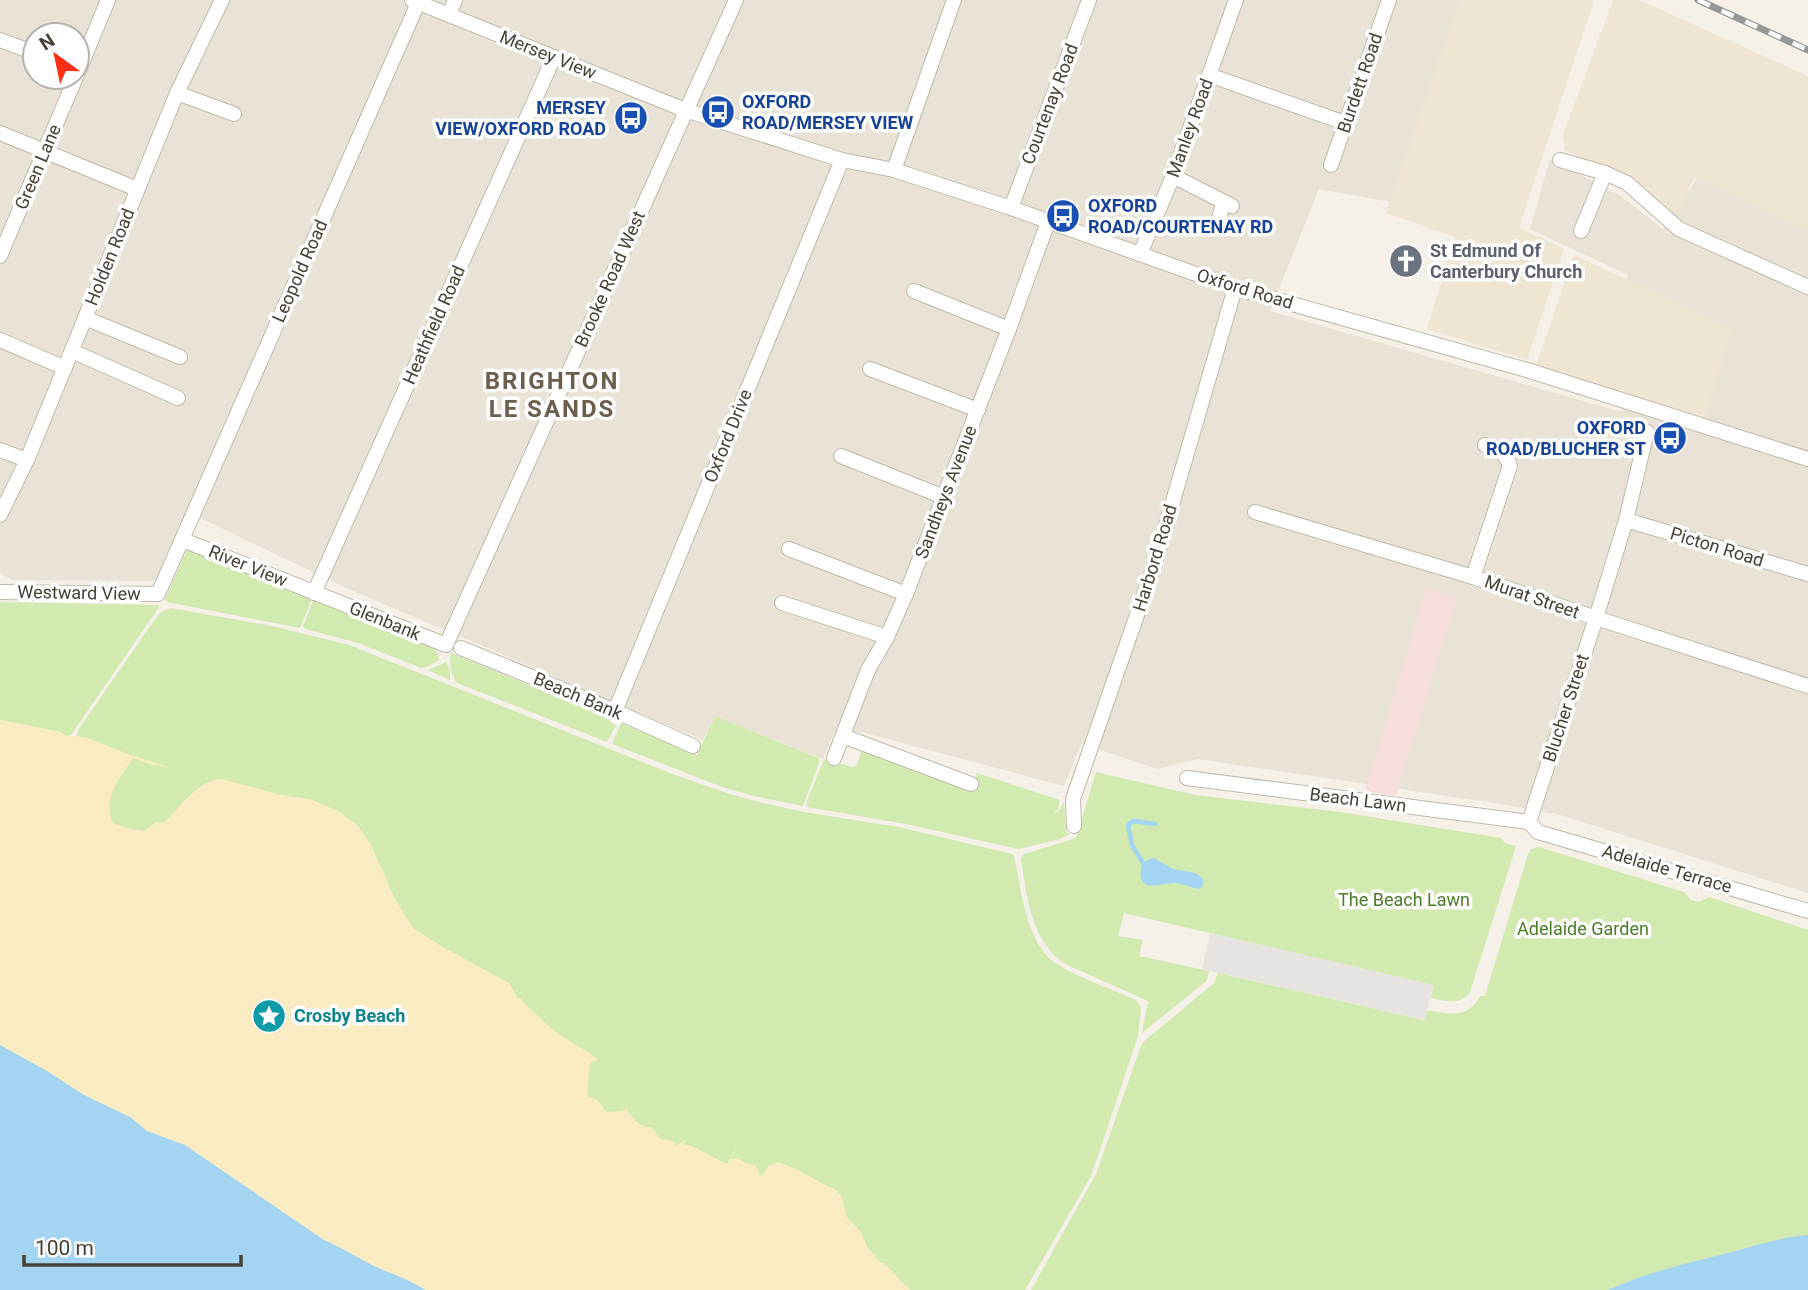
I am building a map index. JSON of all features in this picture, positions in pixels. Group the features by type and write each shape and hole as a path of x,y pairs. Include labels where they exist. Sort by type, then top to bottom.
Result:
{"street":[{"name":"Green Lane","path":"91,39 108,0"},
{"path":"449,15 455,0"},
{"name":"Brooke Road West","path":"450,634 736,0"},
{"path":"894,170 954,0"},
{"name":"Courtenay Road","path":"1011,208 1088,0"},
{"name":"Manley Road","path":"1140,254 1173,176 1236,0"},
{"name":"Burdett Road","path":"1331,165 1389,0"},
{"name":"Holden Road","path":"0,515 27,460 137,189 218,1"},
{"name":"Mersey View","path":"415,1 685,110"},
{"name":"Leopold Road","path":"158,594 415,1"},
{"path":"0,40 21,48"},
{"name":"Heathfield Road","path":"314,593 554,57"},
{"path":"1209,75 1345,123"},
{"name":"Green Lane","path":"0,256 3,240 69,91"},
{"path":"177,93 234,114"},
{"name":"Oxford Road","path":"685,110 842,160 894,170 1011,208 1235,288 1527,370 1808,459"},
{"path":"0,133 137,189"},
{"name":"Oxford Drive","path":"615,711 842,160"},
{"path":"1560,160 1605,173 1627,183 1679,229 1808,287"},
{"path":"1581,231 1605,173"},
{"path":"1173,176 1228,204 1218,223"},
{"name":"Sandheys Avenue","path":"834,758 868,670 887,637 906,594 1048,222"},
{"name":"Harbord Road","path":"1074,826 1073,799 1155,563 1235,288"},
{"path":"914,291 1009,329"},
{"path":"85,318 180,357"},
{"path":"0,340 65,368"},
{"path":"72,351 178,398"},
{"path":"870,369 978,410"},
{"name":"Blucher Street","path":"1529,822 1626,520 1647,432"},
{"path":"1474,577 1486,515 1510,466 1503,453 1485,445"},
{"path":"0,450 27,460"},
{"path":"841,456 944,497"},
{"name":"Murat Street","path":"1255,512 1474,577 1808,685"},
{"name":"Picton Road","path":"1626,520 1808,574"},
{"name":"River View","path":"183,540 314,593"},
{"path":"789,549 906,594"},
{"name":"Westward View","path":"0,592 158,594"},
{"name":"Glenbank","path":"314,593 446,645 450,634"},
{"path":"782,603 887,637"},
{"name":"Beach Bank","path":"461,648 693,746"},
{"path":"843,736 971,784"},
{"name":"Beach Lawn","path":"1187,778 1529,822"},
{"name":"Adelaide Terrace","path":"1529,822 1538,832 1808,911"}],"shaded area":[{"path":"0,0 1461,0 1391,202 1319,189 1270,311 1621,412 1652,332 1616,313 1628,275 1530,229 1550,159 1621,196 1663,229 1701,173 1808,223 1808,893 1557,814 1198,759 1158,769 1081,744 1064,786 865,733 835,730 823,759 715,716 703,740 344,587 188,512 161,581 12,580 0,573"},
{"path":"1460,0 1594,0 1519,228 1564,249 1527,360 1427,329 1455,237 1386,213"},
{"path":"1613,0 1639,0 1808,76 1808,230 1694,178 1675,218 1647,191 1565,150 1563,135"},
{"path":"1574,255 1732,329 1703,423 1534,371"},
{"path":"1426,588 1457,598 1396,796 1365,791"},
{"path":"1210,933 1433,985 1425,1020 1202,969"}],"green space":[{"path":"188,547 312,598 300,628 167,602 165,600"},
{"path":"314,599 435,647 439,660 421,668 358,643 305,629 303,626"},
{"path":"0,602 159,607 71,735 66,736 60,732 0,720"},
{"path":"171,608 272,626 349,645 675,775 730,794 804,812 899,827 1012,854 1029,923 1034,936 1049,958 1078,975 1136,1000 1141,1009 1138,1036 1091,1176 1025,1290 746,1290 564,1163 590,1063 597,1060 575,1068 518,999 171,819 44,888 78,730 153,622 161,612"},
{"path":"451,653 611,719 610,722 616,725 607,742 457,683 451,669"},
{"path":"446,662 450,670 450,680 428,670"},
{"path":"715,716 819,758 803,806 722,787 612,744 621,723 697,755"},
{"path":"862,749 972,788 977,773 1060,800 1058,809 1052,816 1059,810 1064,802 1066,832 1070,834 1018,849 911,825 807,807 824,759 853,767 857,765"},
{"name":"The Beach Lawn","path":"1096,772 1195,795 1340,812 1501,838 1505,843 1516,846 1470,992 1457,1001 1431,998 1433,985 1124,913 1118,936 1143,940 1139,956 1209,971 1204,983 1142,1033 1148,1001 1067,965 1055,956 1038,932 1026,888 1021,859 1024,854 1076,838"},
{"name":"Adelaide Garden","path":"1539,847 1684,892 1691,900 1699,902 1709,897 1808,930 1808,1235 1679,1266 1608,1290 1031,1290 1096,1174 1142,1043 1214,983 1218,973 1424,1020 1427,1010 1450,1014 1463,1012 1475,1004 1480,996 1485,996 1528,854 1531,849"}],"sand":[{"name":"Crosby Beach","path":"0,720 89,739 168,767 133,758 118,781 109,805 110,814 113,823 130,829 145,831 156,822 164,823 197,789 222,779 281,795 310,799 340,812 358,826 371,845 395,899 413,928 509,983 518,999 521,998 554,1031 597,1058 590,1063 587,1096 598,1100 606,1112 622,1111 626,1108 640,1125 652,1127 660,1139 673,1141 676,1146 687,1139 683,1144 727,1164 739,1142 731,1159 738,1158 755,1165 761,1176 769,1166 778,1162 834,1188 841,1196 847,1217 861,1232 867,1247 910,1290 0,1290"}],"water":[{"path":"1154,858 1173,869 1196,873 1204,880 1202,887 1199,889 1176,883 1150,886 1145,884 1142,881 1142,864"},
{"path":"0,1045 84,1095 130,1117 147,1131 185,1145 324,1240 425,1290 0,1290"},
{"path":"1808,1235 1808,1290 1608,1290 1682,1265"}],"waterway":[{"path":"1143,863 1132,845 1128,825 1133,821 1155,824"}],"railway":[{"path":"1698,0 1808,50"}],"place":[{"name":"OXFORD ROAD/MERSEY VIEW","path":"718,112"},
{"name":"MERSEY VIEW/OXFORD ROAD","path":"631,118"},
{"name":"OXFORD ROAD/COURTENAY RD","path":"1063,216"},
{"name":"St Edmund Of Canterbury Church","path":"1406,261"},
{"name":"OXFORD ROAD/BLUCHER ST","path":"1670,438"},
{"name":"Crosby Beach","path":"269,1016"}],"district":[{"name":"BRIGHTON LE SANDS","path":"552,395"}]}
